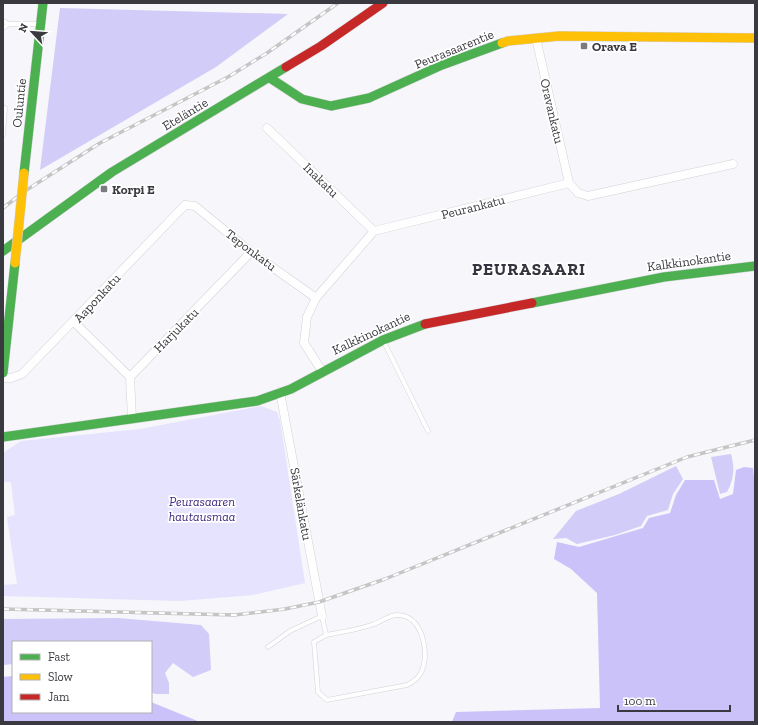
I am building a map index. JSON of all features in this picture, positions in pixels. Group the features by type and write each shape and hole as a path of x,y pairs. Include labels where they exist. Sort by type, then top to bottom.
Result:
{"street":[{"name":"Ouluntie","path":"3,373 43,3"},
{"name":"Eteläntie","path":"3,251 112,172 270,78 321,46 383,3"},
{"name":"Peurasaarentie","path":"270,78 302,99 331,106 369,98 474,52 508,41 559,36 755,38"},
{"name":"Oravankatu","path":"536,38 569,184"},
{"name":"Inakatu","path":"267,128 374,231"},
{"path":"569,184 578,193 588,196 733,164"},
{"name":"Peurankatu","path":"374,231 569,184"},
{"name":"Teponkatu","path":"185,206 195,206 251,252 316,298"},
{"name":"Aaponkatu","path":"3,378 11,378 22,374 185,206"},
{"path":"322,371 304,343 307,317 316,298 374,231"},
{"name":"Harjukatu","path":"130,377 251,252"},
{"name":"Kalkkinokantie","path":"3,437 257,401 291,388 382,340 431,322 471,313 664,277 755,266"},
{"path":"74,322 130,377 132,419"},
{"name":"Särkelänkatu","path":"280,392 322,616"}],"lane":[{"path":"3,21 9,24 41,24"},
{"path":"3,28 9,24"},
{"path":"3,106 5,108 5,119 3,135"},
{"path":"382,340 428,431"},
{"path":"395,615 407,616 419,626 423,639 423,668 415,681 407,686 327,700 318,692 314,642 326,635 374,624 395,615"},
{"path":"268,646 290,631 322,616 326,635"}],"green space":[{"name":"Peurasaaren hautausmaa","path":"261,406 277,412 280,420 305,583 253,595 180,601 3,596 3,585 17,584 7,517 15,515 11,482 3,482 3,453 21,441 140,429"}],"shaded area":[{"path":"60,8 288,14 216,67 40,170"},
{"path":"731,454 733,469 731,483 727,492 720,494 711,457"},
{"path":"676,466 683,479 673,494 668,510 647,516 641,526 615,535 577,544 566,538 553,539 576,511 619,494"},
{"path":"744,467 753,468 755,486 755,722 452,722 456,712 600,708 597,593 571,569 554,559 557,542 579,547 643,528 649,518 670,513 676,495 685,480 714,480 720,499 733,494 736,470"},
{"path":"118,618 201,625 209,634 211,670 193,677 173,663 165,673 169,683 169,694 155,694 152,692 152,641 12,641 12,664 3,665 3,619"},
{"path":"12,676 12,713 152,713 152,702 200,722 3,722 3,677"}],"railway":[{"path":"3,208 25,191 100,143 228,77 267,53 338,3"},
{"path":"3,609 234,615 285,609 319,602 385,579 687,457 755,440"}],"traffic: fast":[{"path":"24,173 43,3"},
{"path":"270,78 302,99 331,106 369,98 442,65 502,43"},
{"path":"3,251 112,172 286,67"},
{"path":"3,373 15,263"},
{"path":"532,303 664,277 755,266"},
{"path":"3,437 257,401 291,389 383,340 425,324"}],"traffic: slow":[{"path":"502,43 508,41 559,36 755,38"},
{"path":"15,263 24,173"}],"traffic: jam":[{"path":"286,67 321,46 383,3"},
{"path":"425,324 532,303"}],"place":[{"name":"Orava E","path":"584,46"},
{"name":"Korpi E","path":"104,189"}],"district":[{"name":"PEURASAARI","path":"529,269"}]}
